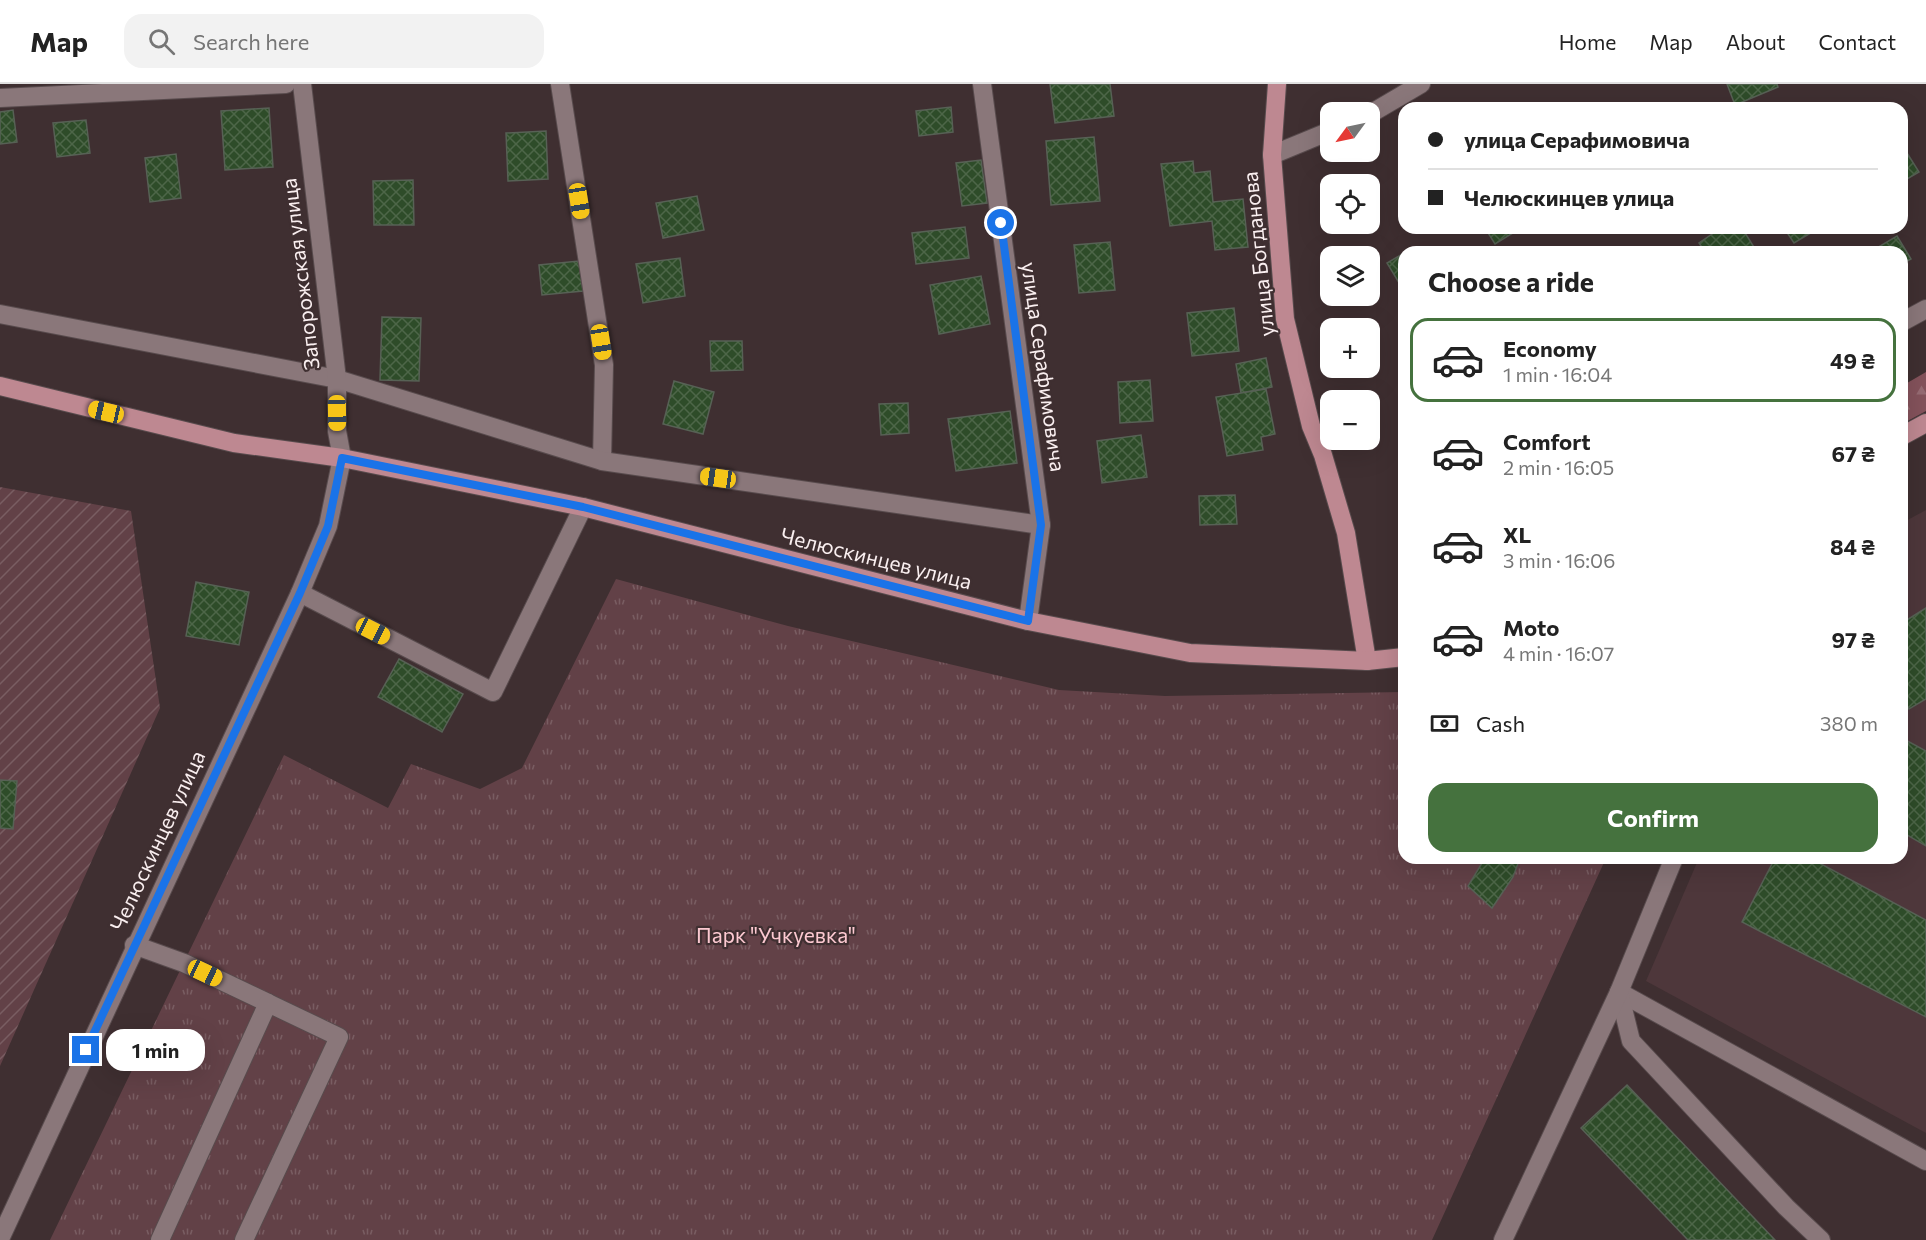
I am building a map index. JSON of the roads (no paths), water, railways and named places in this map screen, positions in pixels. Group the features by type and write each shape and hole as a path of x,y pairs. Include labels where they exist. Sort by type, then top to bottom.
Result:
{"main road":[{"name":"улица Богданова","path":"1277,84 1272,156 1285,319 1311,426 1323,455 1346,533 1367,662"},
{"name":"Челюскинцев улица","path":"0,386 234,443 342,458 583,507 1028,621 1190,653 1367,662 1398,658"},
{"path":"1908,433 1926,423"}],"street":[{"path":"0,98 286,84"},
{"name":"Запорожская улица","path":"302,84 337,379 338,431 342,458"},
{"path":"560,84 604,365 602,461"},
{"name":"улица Серафимовича","path":"982,84 1041,525 1028,621"},
{"path":"1380,108 1421,84"},
{"path":"1272,156 1320,135"},
{"path":"1908,319 1926,309"},
{"path":"0,314 337,379 602,461 1041,525"},
{"name":"Челюскинцев улица","path":"0,1239 134,945 300,593 328,526 342,458"},
{"path":"300,593 493,692 583,507"},
{"path":"1503,1240 1619,992 1672,864"},
{"path":"134,945 184,963 339,1037 244,1240"},
{"path":"1619,992 1926,1161"},
{"path":"1619,992 1631,1041 1786,1207 1821,1240"},
{"path":"160,1240 268,1003"}],"park label":[{"name":"Парк \"Учкуевка\"","path":"776,936"}]}
